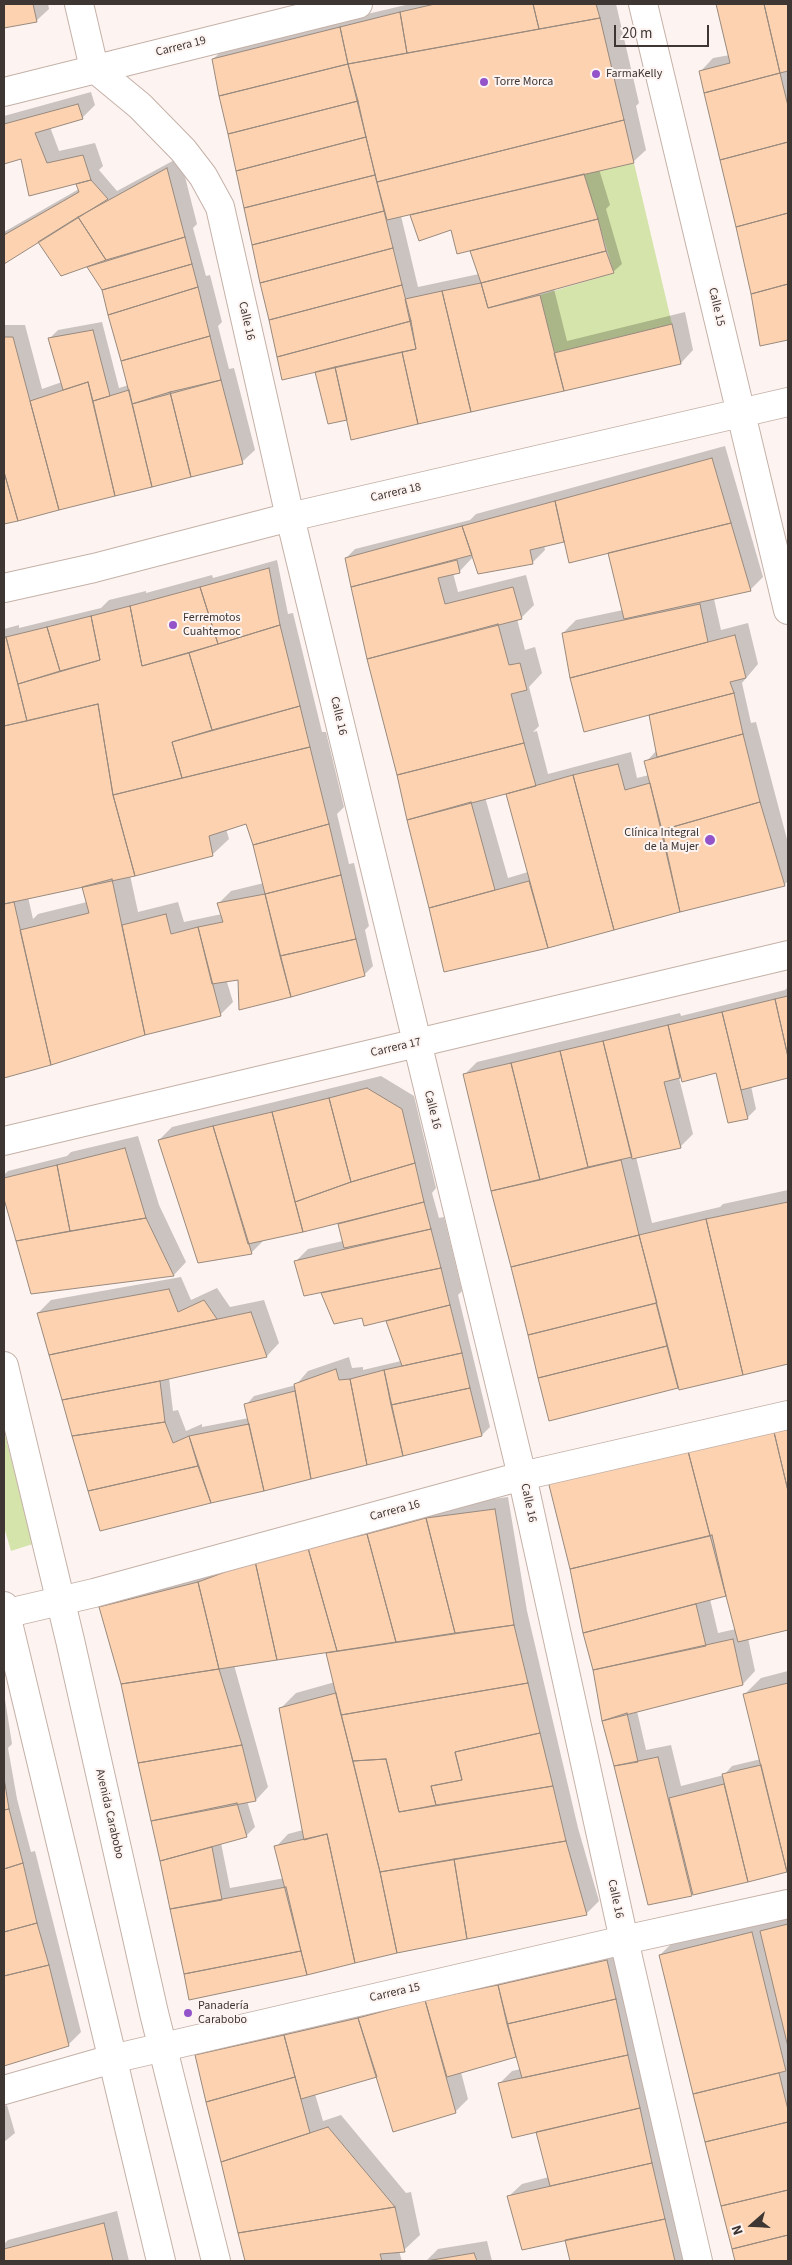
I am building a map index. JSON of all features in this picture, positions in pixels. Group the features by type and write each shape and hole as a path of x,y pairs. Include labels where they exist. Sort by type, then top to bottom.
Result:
{"street":[{"path":"79,4 94,68"},
{"name":"Carrera 19","path":"4,92 94,68 358,4"},
{"name":"Calle 15","path":"643,4 788,610"},
{"name":"Calle 16","path":"94,68 140,106 183,150 203,176 220,207 290,517 522,1476 624,1940 698,2261"},
{"name":"Carrera 18","path":"4,588 94,568 290,517 788,402"},
{"name":"Carrera 17","path":"4,1141 788,956"},
{"name":"Avenida Carabobo","path":"4,1366 61,1600 152,2003 216,2261"},
{"name":"Carrera 16","path":"4,1611 94,1593 522,1476 788,1415"},
{"path":"4,1611 16,1652 161,2261"},
{"name":"Carrera 15","path":"4,2090 112,2058 164,2048 624,1940 788,1904"}],"green space":[{"path":"634,163 672,324 554,353 540,295 614,273 584,174"},
{"path":"4,1431 33,1544 11,1551 4,1527"}],"building":[{"path":"4,4 33,4 37,22 4,28"},
{"path":"435,4 533,4 539,29 407,53 400,12"},
{"path":"533,4 596,4 600,18 539,29"},
{"path":"716,4 764,4 780,73 704,93 699,71 730,63"},
{"path":"764,4 788,4 788,71 780,73"},
{"path":"400,12 407,53 348,64 340,27"},
{"name":"Torre Morca","path":"600,18 624,120 377,182 348,64"},
{"path":"340,27 348,64 219,96 212,59"},
{"path":"348,64 358,101 228,134 219,96"},
{"path":"780,73 788,106 788,142 720,160 704,93"},
{"path":"358,101 366,137 236,171 228,134"},
{"path":"78,104 83,119 35,133 47,163 83,155 91,180 29,196 21,159 4,164 4,124"},
{"path":"624,120 634,163 387,220 377,182"},
{"path":"366,137 375,175 244,208 236,171"},
{"path":"788,142 788,213 736,227 720,160"},
{"path":"167,168 185,237 106,260 78,217"},
{"path":"584,174 598,219 457,254 451,230 419,241 410,215"},
{"path":"375,175 384,211 252,245 244,208"},
{"path":"91,180 108,199 4,264 4,235 79,192 76,184"},
{"path":"384,211 393,248 260,283 252,245"},
{"path":"788,213 788,284 751,294 736,227"},
{"path":"78,217 106,260 61,276 38,242"},
{"path":"598,219 606,251 481,283 470,251"},
{"path":"185,237 192,264 102,290 87,267"},
{"path":"393,248 402,285 269,320 260,283"},
{"path":"606,251 614,273 488,308 481,283"},
{"path":"192,264 198,287 108,315 102,290"},
{"path":"481,283 488,308 540,295 564,391 471,412 442,291"},
{"path":"788,284 788,340 760,346 751,294"},
{"path":"402,285 411,321 277,357 269,320"},
{"path":"198,287 210,336 121,361 108,315"},
{"path":"442,291 471,412 418,424 402,352 416,349 405,299"},
{"path":"411,321 416,349 282,380 277,357"},
{"path":"672,324 681,364 564,391 554,353"},
{"path":"93,330 110,396 93,401 88,382 63,390 48,338"},
{"path":"210,336 221,380 132,404 121,361"},
{"path":"4,337 13,337 59,510 18,521 4,472"},
{"path":"402,352 418,424 351,440 335,367"},
{"path":"335,367 347,420 328,424 315,372"},
{"path":"221,380 243,464 191,477 170,392"},
{"path":"88,382 115,496 59,510 30,401"},
{"path":"129,390 152,487 115,496 93,401"},
{"path":"170,392 191,477 152,487 132,404"},
{"path":"712,458 731,523 569,563 555,501"},
{"path":"4,472 18,521 4,524"},
{"path":"555,501 564,542 530,550 533,564 478,574 462,526"},
{"path":"731,523 751,591 624,619 608,553"},
{"path":"462,526 472,555 351,587 345,558"},
{"path":"457,560 460,573 438,578 445,604 513,587 522,619 367,659 351,587"},
{"path":"269,568 280,625 218,644 200,587"},
{"name":"Ferremotos Cuahtemoc","path":"200,587 218,644 142,666 130,606"},
{"path":"700,604 708,642 570,678 562,633"},
{"path":"130,606 142,666 189,653 212,730 172,742 182,778 113,795 98,704 27,721 18,684 100,660 91,616"},
{"path":"91,616 100,660 60,671 47,627"},
{"path":"498,624 509,665 520,663 527,690 511,694 524,743 397,775 367,659"},
{"path":"280,625 300,706 212,730 189,653"},
{"path":"47,627 60,671 18,684 6,637"},
{"path":"735,635 746,678 730,682 734,693 584,732 570,678"},
{"path":"4,637 6,637 27,721 4,726"},
{"path":"734,693 743,734 657,757 649,715"},
{"path":"98,704 113,795 135,876 4,904 4,726"},
{"path":"300,706 310,747 182,778 172,742"},
{"path":"743,734 760,802 662,830 644,761"},
{"path":"524,743 536,786 407,820 397,775"},
{"path":"310,747 329,824 253,845 246,824 209,836 213,856 135,876 113,795"},
{"path":"618,764 625,790 650,783 680,912 614,930 573,775"},
{"path":"573,775 614,930 548,948 506,794"},
{"path":"471,802 495,890 429,908 407,820"},
{"path":"760,802 785,886 680,912 662,830"},
{"path":"329,824 341,875 265,894 253,845"},
{"path":"341,875 356,939 280,956 265,894"},
{"path":"112,879 145,1035 51,1065 20,930 89,913 82,887"},
{"path":"529,881 548,948 444,972 429,908"},
{"path":"265,894 291,997 239,1010 238,980 212,984 198,927 223,922 217,903"},
{"path":"14,902 51,1065 4,1078 4,904"},
{"path":"166,914 171,934 198,927 221,1016 145,1035 122,925"},
{"path":"356,939 365,976 291,997 280,956"},
{"path":"788,996 788,1057 775,999"},
{"path":"775,999 788,1057 788,1078 741,1090 722,1012"},
{"path":"722,1012 748,1119 728,1123 716,1073 682,1082 668,1025"},
{"path":"668,1025 680,1078 664,1082 681,1148 632,1159 603,1041"},
{"path":"603,1041 632,1157 588,1167 560,1051"},
{"path":"560,1051 588,1167 540,1180 511,1063"},
{"path":"511,1063 540,1180 491,1191 463,1074"},
{"path":"367,1088 402,1109 415,1163 351,1182 329,1098"},
{"path":"329,1098 351,1182 295,1202 272,1112"},
{"path":"272,1112 303,1232 248,1244 213,1126"},
{"path":"213,1126 252,1254 198,1263 158,1140"},
{"path":"125,1148 146,1218 70,1231 57,1165"},
{"path":"621,1160 639,1235 511,1267 491,1191"},
{"path":"415,1163 424,1202 303,1232 295,1202 351,1182"},
{"path":"57,1165 70,1231 16,1241 4,1199 4,1178"},
{"path":"424,1202 431,1229 344,1248 338,1224"},
{"path":"788,1202 788,1364 743,1375 706,1219"},
{"path":"146,1218 174,1276 31,1294 16,1241"},
{"path":"706,1219 743,1375 679,1390 639,1235"},
{"path":"431,1229 441,1268 304,1296 294,1261"},
{"path":"639,1235 657,1303 528,1335 511,1267"},
{"path":"441,1268 450,1305 364,1326 362,1318 334,1324 321,1293"},
{"path":"169,1289 178,1312 204,1300 217,1319 49,1355 37,1313"},
{"path":"656,1303 667,1346 538,1378 528,1335"},
{"path":"450,1305 462,1353 402,1366 386,1321"},
{"path":"251,1312 267,1357 160,1381 62,1400 49,1355"},
{"path":"667,1346 678,1388 549,1421 538,1378"},
{"path":"462,1353 470,1388 391,1405 384,1370"},
{"path":"336,1369 339,1380 350,1379 367,1465 311,1479 294,1384"},
{"path":"384,1370 403,1456 367,1465 350,1379"},
{"path":"160,1381 165,1422 72,1436 62,1400"},
{"path":"470,1388 482,1436 403,1456 391,1405"},
{"path":"295,1391 311,1479 264,1491 244,1404"},
{"path":"165,1422 173,1443 189,1436 198,1466 88,1491 72,1436"},
{"path":"249,1424 264,1491 211,1503 189,1436"},
{"path":"788,1428 788,1491 774,1432"},
{"path":"774,1432 788,1491 788,1630 738,1642 688,1451"},
{"path":"688,1451 710,1536 570,1569 548,1481"},
{"path":"198,1466 211,1503 100,1531 88,1491"},
{"path":"495,1509 514,1625 455,1633 426,1518"},
{"path":"426,1518 455,1633 396,1642 367,1534"},
{"path":"367,1534 396,1642 337,1651 308,1548"},
{"path":"712,1535 726,1596 583,1633 570,1569"},
{"path":"308,1548 337,1651 277,1660 255,1561"},
{"path":"255,1561 277,1660 219,1669 198,1582"},
{"path":"198,1582 219,1669 121,1684 99,1607"},
{"path":"696,1604 706,1646 593,1670 583,1633"},
{"path":"514,1625 528,1683 341,1715 326,1653"},
{"path":"733,1639 743,1685 602,1721 593,1670"},
{"path":"219,1669 242,1745 138,1763 121,1684"},
{"path":"528,1683 540,1733 455,1752 462,1780 431,1786 436,1805 399,1812 386,1759 353,1761 341,1715"},
{"path":"788,1683 788,1872 787,1872 743,1694"},
{"path":"336,1693 380,1872 397,1953 355,1963 327,1834 304,1840 279,1708"},
{"path":"627,1713 638,1762 614,1766 602,1721"},
{"path":"540,1733 553,1786 436,1805 431,1786 462,1780 455,1752"},
{"path":"242,1745 256,1801 151,1821 138,1763"},
{"path":"658,1757 692,1896 648,1905 614,1766"},
{"path":"386,1759 399,1812 553,1786 566,1841 380,1872 353,1761"},
{"path":"761,1765 787,1872 748,1882 722,1774"},
{"path":"4,1778 9,1809 4,1810"},
{"path":"724,1784 748,1882 693,1895 669,1798"},
{"path":"237,1803 247,1837 160,1861 151,1821"},
{"path":"9,1809 23,1863 4,1869 4,1810"},
{"path":"327,1834 355,1963 307,1975 274,1846"},
{"path":"566,1841 587,1915 467,1939 454,1859"},
{"path":"212,1847 222,1900 170,1909 160,1861"},
{"path":"454,1859 467,1939 397,1953 380,1872"},
{"path":"23,1863 37,1923 4,1932 4,1869"},
{"path":"286,1887 301,1951 184,1974 170,1909"},
{"path":"37,1923 49,1965 4,1976 4,1932"},
{"path":"788,1924 788,2047 760,1931"},
{"path":"752,1932 786,2071 693,2094 659,1955"},
{"path":"301,1951 307,1975 189,2000 184,1974"},
{"path":"607,1960 616,1999 507,2024 498,1985"},
{"path":"49,1965 69,2046 4,2066 4,1976"},
{"path":"498,1985 516,2057 447,2077 425,2000"},
{"path":"616,1999 628,2055 522,2078 507,2024"},
{"path":"425,2000 456,2113 393,2132 358,2018"},
{"path":"358,2018 377,2077 301,2099 284,2035"},
{"path":"284,2035 295,2077 206,2102 195,2055"},
{"path":"628,2055 640,2108 512,2138 498,2083"},
{"path":"779,2073 788,2110 788,2122 705,2142 693,2094"},
{"path":"295,2077 310,2133 221,2162 206,2102"},
{"path":"640,2108 652,2163 550,2186 536,2132"},
{"path":"788,2122 788,2190 721,2206 705,2142"},
{"path":"328,2127 395,2207 238,2233 221,2162"},
{"path":"652,2163 665,2219 522,2250 507,2196"},
{"path":"788,2190 788,2235 732,2249 721,2206"},
{"path":"395,2207 405,2252 380,2254 382,2261 245,2261 238,2233"},
{"path":"665,2219 675,2261 570,2261 565,2240"},
{"path":"104,2223 113,2261 4,2261 4,2249"},
{"path":"788,2235 788,2261 735,2261 732,2249"},
{"path":"474,2253 477,2261 426,2261"}],"place":[{"name":"FarmaKelly","path":"596,74"},
{"name":"Torre Morca","path":"484,82"},
{"name":"Ferremotos Cuahtemoc","path":"173,625"},
{"name":"Clínica Integral de la Mujer","path":"710,840"},
{"name":"Panadería Carabobo","path":"188,2013"}]}
